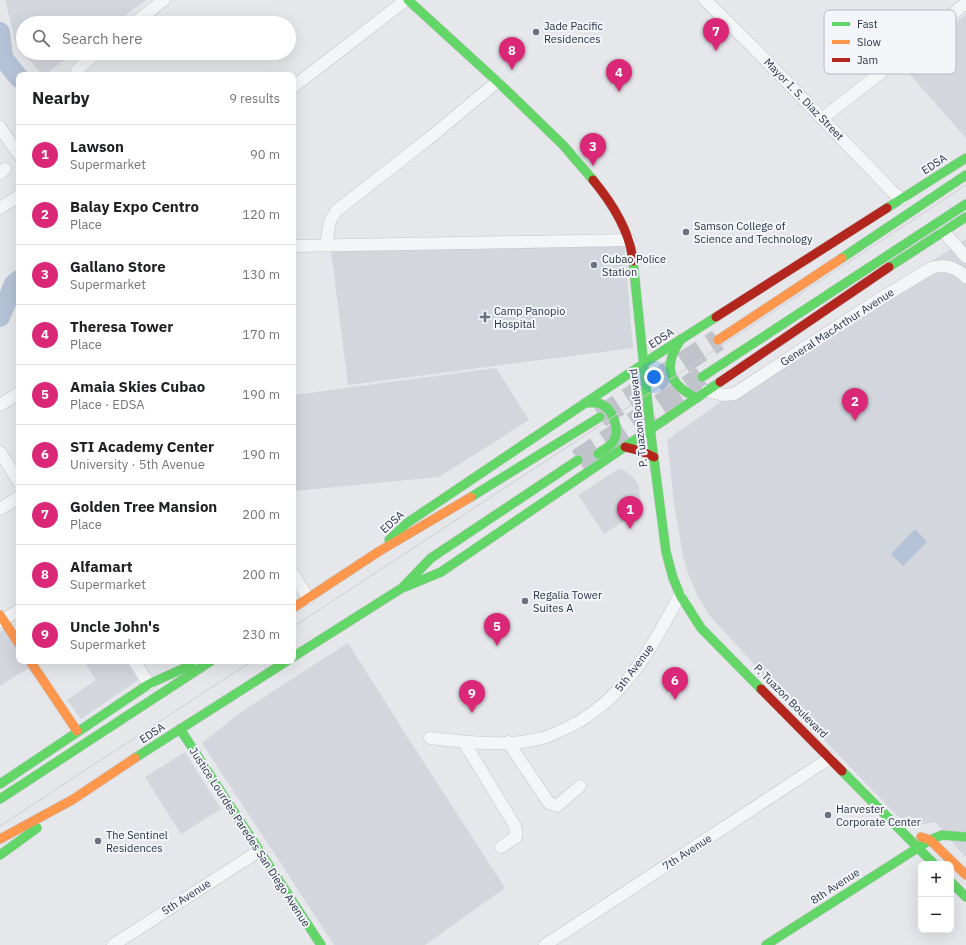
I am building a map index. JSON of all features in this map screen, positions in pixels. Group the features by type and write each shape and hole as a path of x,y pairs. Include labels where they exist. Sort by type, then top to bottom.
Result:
{"main road":[{"name":"P. Tuazon Boulevard","path":"407,0 497,82 563,145 598,186 624,226 632,249 654,457 666,552 673,578 680,595 701,628 931,861"},
{"name":"EDSA","path":"378,552 407,523 644,363 966,158"},
{"path":"718,340 966,175"},
{"path":"702,377 966,204"},
{"path":"296,655 402,588 441,572 888,268 966,217"},
{"path":"681,339 671,356 671,372 678,387 684,392 702,395"},
{"path":"586,403 600,403 607,408 612,416 616,433 613,442 595,457 587,472"},
{"name":"EDSA","path":"296,606 378,552 600,417"},
{"path":"625,447 641,450 654,457"},
{"path":"402,588 432,558 578,460"},
{"path":"1,619 16,640"},
{"path":"32,664 78,731"},
{"path":"0,784 149,684 193,664"},
{"path":"0,799 206,664"},
{"name":"EDSA","path":"0,839 72,800 282,664"},
{"name":"Justice Lourdes Paredes San Diego Avenue","path":"180,729 320,945"},
{"name":"EDSA","path":"0,855 72,800"},
{"path":"901,832 930,840 966,875"},
{"path":"930,840 942,835 966,837"},
{"name":"8th Avenue","path":"766,945 930,840"},
{"path":"954,885 966,897"}],"street":[{"path":"143,16 164,0"},
{"path":"296,85 407,0"},
{"name":"Mayor I. S. Diaz Street","path":"705,0 753,47 894,193 902,199"},
{"path":"956,12 966,4"},
{"path":"77,70 88,60"},
{"path":"822,118 879,74"},
{"path":"326,245 330,221 336,211 427,140 497,82"},
{"path":"0,127 16,151"},
{"path":"0,208 16,198"},
{"path":"944,232 966,257"},
{"path":"296,246 629,240"},
{"name":"General MacArthur Avenue","path":"702,395 734,394 931,268 940,266 952,267 966,277"},
{"path":"0,405 16,395"},
{"path":"0,452 16,477"},
{"path":"0,509 16,499"},
{"path":"296,579 308,598"},
{"name":"5th Avenue","path":"430,738 464,742 508,742 546,737 567,728 588,716 628,680 652,646 680,595"},
{"path":"1,619 16,612"},
{"path":"136,664 149,684"},
{"path":"464,742 515,826 516,837 501,847"},
{"path":"508,742 549,804 557,806 580,786"},
{"name":"7th Avenue","path":"545,945 830,758"},
{"name":"5th Avenue","path":"113,945 259,851"}],"shaded area":[{"path":"5,0 146,0 124,16 16,16 16,44"},
{"path":"966,14 966,138 909,74 956,74 956,23"},
{"path":"30,60 64,60 48,72 40,72"},
{"path":"966,239 966,857 935,822 921,825 908,823 897,816 802,717 709,615 697,595 687,571 683,556 674,503 667,440 764,371"},
{"name":"Camp Panopio Hospital","path":"624,243 633,348 348,385 331,251"},
{"path":"496,368 529,420 439,477 296,491 296,395"},
{"path":"620,468 633,477 639,486 641,510 604,534 578,495"},
{"path":"5,629 16,646 16,664 28,664 30,667 0,686 0,632"},
{"path":"348,643 505,888 425,945 334,945 202,743 241,712"},
{"path":"86,664 128,664 138,680 81,719 67,700 96,680"},
{"path":"185,752 221,809 181,834 145,777"}],"water":[{"path":"915,529 927,542 903,566 891,554"}],"waterway":[{"path":"0,32 3,58 16,74"},
{"path":"0,317 16,282"}],"tunnel":[{"path":"600,417 718,340"},
{"path":"578,460 702,377"}],"tram line":[{"path":"296,625 966,185"},
{"path":"0,826 247,664"}],"traffic: fast":[{"path":"408,0 501,85 563,145 593,180"},
{"path":"887,208 966,158"},
{"path":"842,258 966,175"},
{"path":"702,377 966,204"},
{"path":"889,267 966,217"},
{"path":"633,261 652,444 666,552 673,578 680,595 701,628 761,689"},
{"path":"389,540 407,523 658,354 716,317"},
{"path":"681,339 672,358 670,366 671,373 679,387 697,398"},
{"path":"405,587 441,572 720,382"},
{"path":"585,403 601,404 609,410 616,426 613,442 598,454"},
{"path":"471,497 600,417"},
{"path":"296,655 402,588 431,558 578,460"},
{"path":"0,799 206,664"},
{"path":"135,758 282,664"},
{"path":"0,784 149,684 191,665"},
{"path":"180,729 321,945"},
{"path":"842,771 931,861"},
{"path":"0,855 37,828"},
{"path":"766,945 930,840 942,835 966,837"},
{"path":"954,885 966,897"}],"traffic: slow":[{"path":"718,340 842,258"},
{"path":"296,606 378,552 471,497"},
{"path":"0,615 16,639"},
{"path":"32,664 77,731"},
{"path":"0,839 72,800 135,758"},
{"path":"921,837 930,840 966,875"}],"traffic: jam":[{"path":"593,180 607,198 619,218 628,239 633,261"},
{"path":"716,317 887,208"},
{"path":"720,382 889,267"},
{"path":"625,447 641,451 654,457"},
{"path":"761,689 842,771"}],"place":[{"name":"Jade Pacific Residences","path":"536,32"},
{"name":"Golden Tree Mansion","path":"716,51"},
{"name":"Alfamart","path":"512,70"},
{"name":"Theresa Tower","path":"619,92"},
{"name":"Gallano Store","path":"593,166"},
{"name":"Samson College of Science and Technology","path":"686,232"},
{"name":"Cubao Police Station","path":"594,265"},
{"name":"Camp Panopio Hospital","path":"485,317"},
{"name":"Balay Expo Centro","path":"855,421"},
{"name":"Lawson","path":"630,529"},
{"name":"Regalia Tower Suites A","path":"525,601"},
{"name":"Amaia Skies Cubao","path":"497,646"},
{"name":"STI Academy Center","path":"675,700"},
{"name":"Uncle John's","path":"472,713"},
{"name":"Harvester Corporate Center","path":"828,815"},
{"name":"The Sentinel Residences","path":"98,841"}]}
